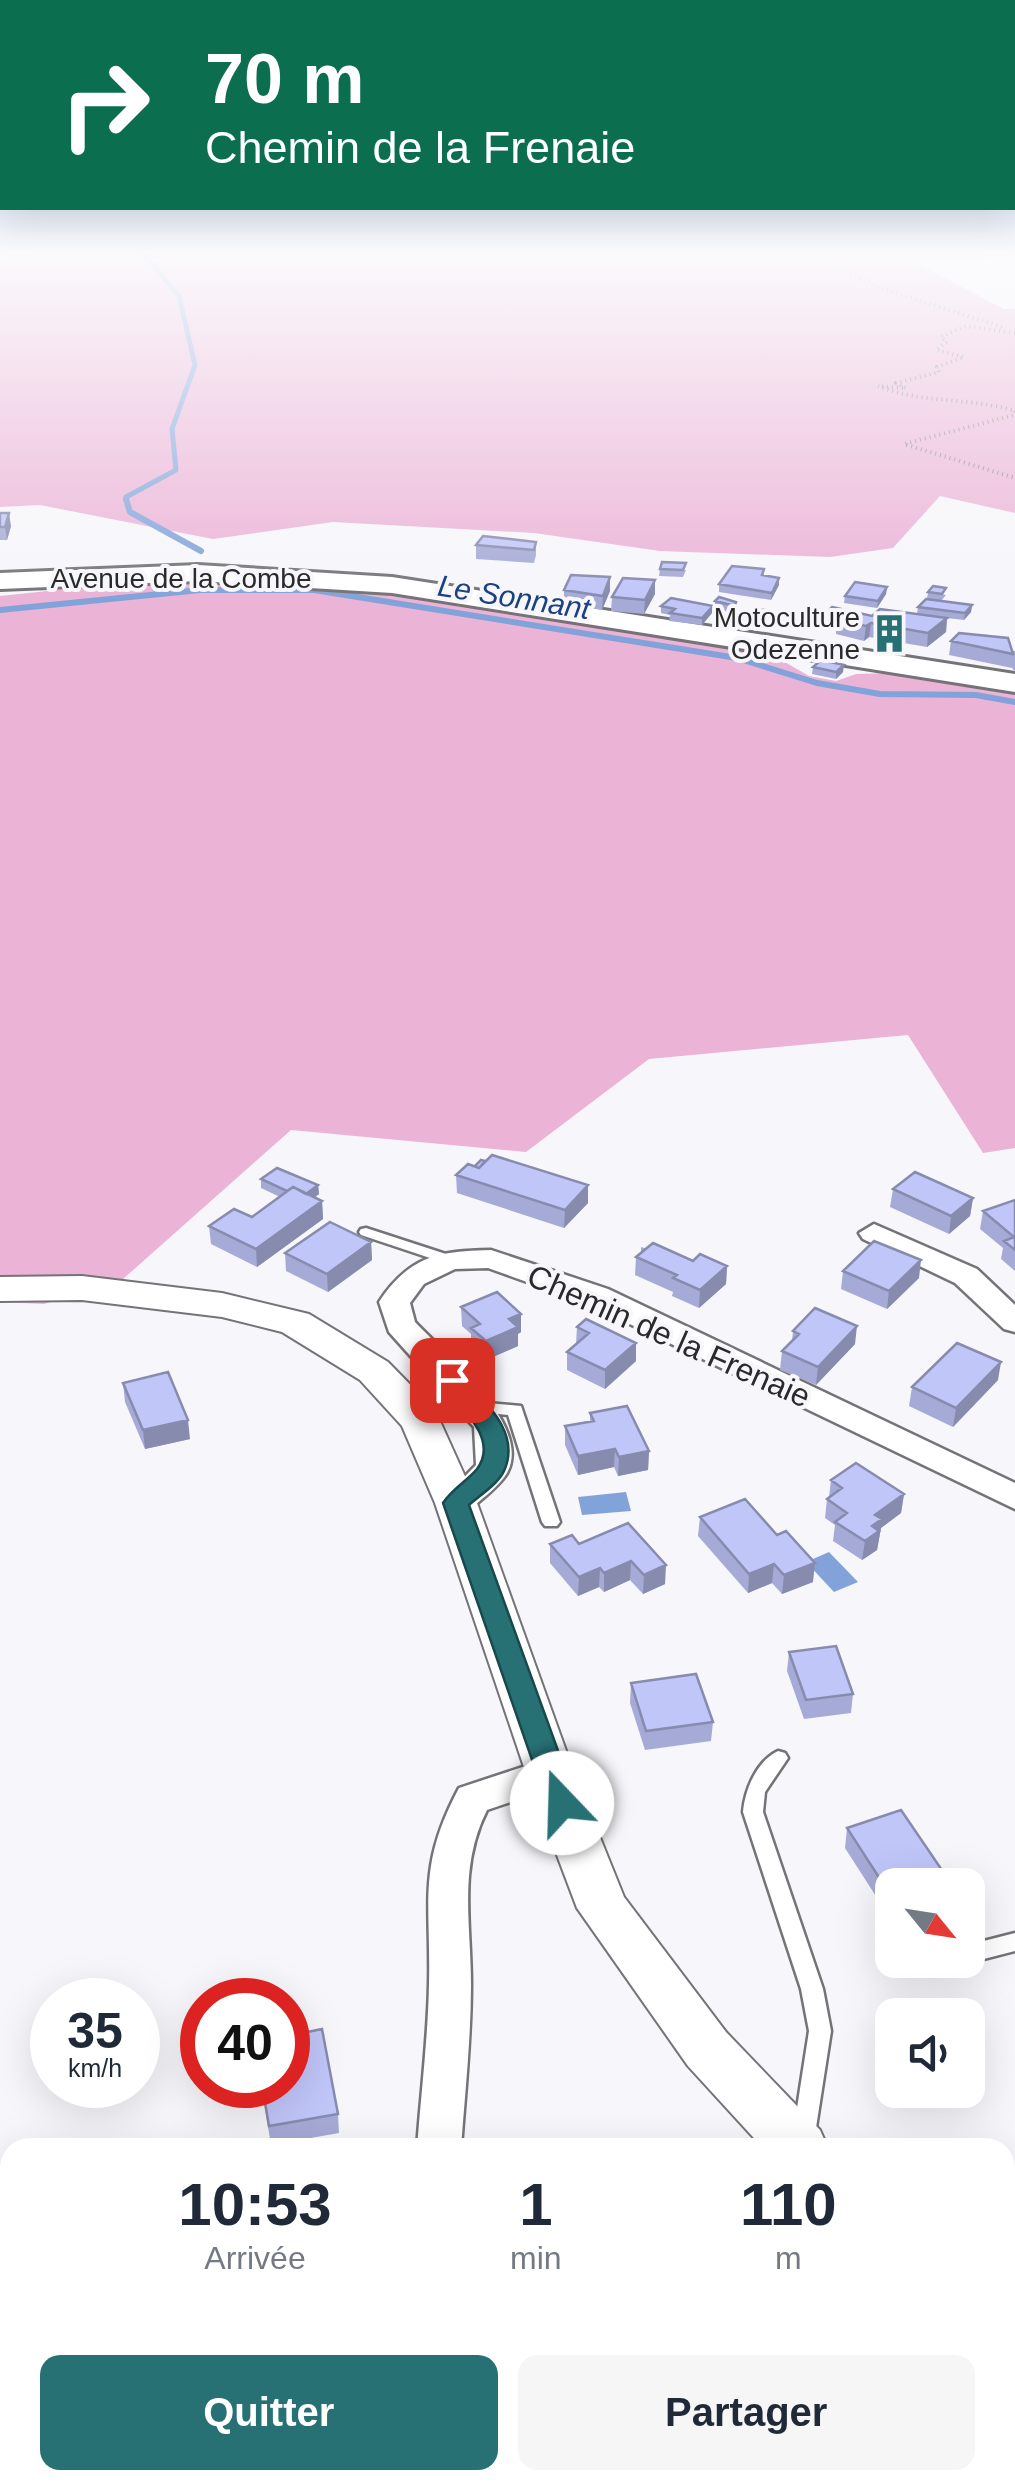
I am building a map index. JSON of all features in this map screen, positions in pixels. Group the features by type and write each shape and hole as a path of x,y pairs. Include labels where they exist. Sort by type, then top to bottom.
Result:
{"main road":[{"name":"Avenue de la Combe","path":"0,581 198,572 392,585 1015,684"}],"street":[{"path":"874,1234 966,1276 1015,1322"},
{"name":"Chemin de la Frenaie","path":"450,1260 490,1258 597,1296 1015,1497"},
{"path":"450,1260 413,1277 394,1302 400,1325 490,1424 495,1444 492,1469 456,1503"},
{"path":"0,1289 151,1294 295,1323 374,1371 420,1420 456,1503 550,1773 603,1908 707,2049 791,2138"},
{"path":"440,2138 450,1983 445,1876 452,1834 472,1799 550,1773"}],"lane":[{"path":"366,1232 450,1260"},
{"path":"477,1407 515,1410 552,1522"},
{"path":"778,1758 755,1791 752,1812 812,1989 820,2031 814,2090 802,2138"},
{"path":"985,1950 1015,1942"}],"path":[{"path":"937,367 939,372 896,383 906,388 878,386 901,398 976,403 1015,411 904,444 1015,478"}],"shaded area":[{"path":"0,367 1015,367 1015,513 940,496 893,548 830,557 660,551 534,533 333,522 213,539 40,505 0,507"},
{"path":"215,580 360,590 771,654 809,676 836,681 856,674 894,673 1015,694 1015,1148 983,1153 908,1035 649,1059 526,1152 291,1130 123,1279 44,1304 0,1302 0,596 133,582"}],"water":[{"path":"626,1492 631,1511 582,1515 578,1497"},
{"path":"829,1552 858,1582 834,1592 806,1562"}],"building":[{"path":"0,513 9,513 5,527 0,527"},
{"path":"483,536 536,542 534,550 476,545"},
{"path":"662,562 686,563 683,570 660,569"},
{"path":"732,566 764,569 762,575 779,578 772,593 719,584"},
{"path":"571,575 610,577 603,596 564,590"},
{"path":"623,578 655,580 645,600 612,597"},
{"path":"855,582 887,587 878,601 845,596"},
{"path":"933,586 946,588 942,594 928,592"},
{"path":"719,597 736,602 735,606 715,601"},
{"path":"671,598 713,606 702,618 670,613 675,609 661,606"},
{"path":"926,599 972,605 965,613 918,607"},
{"path":"832,607 872,616 880,609 947,618 928,633 837,620 839,616 826,613"},
{"path":"759,609 780,613 774,617 758,613"},
{"path":"959,633 1008,638 1013,654 951,641"},
{"path":"821,660 844,665 836,672 813,667"},
{"path":"492,1155 588,1185 565,1210 456,1175 468,1164 479,1168"},
{"path":"277,1168 318,1185 306,1194 293,1187 287,1191 261,1179"},
{"path":"915,1172 973,1198 951,1216 893,1189"},
{"path":"293,1187 322,1201 256,1249 209,1226 234,1209 252,1217"},
{"path":"1015,1200 1015,1250 1004,1241 1014,1237 983,1211"},
{"path":"330,1222 371,1242 327,1274 285,1253"},
{"path":"874,1241 921,1260 889,1291 843,1271"},
{"path":"653,1243 693,1261 700,1254 727,1266 700,1290 636,1257"},
{"path":"497,1292 521,1314 509,1319 518,1327 486,1341 471,1328 480,1324 461,1307"},
{"path":"815,1308 857,1326 818,1367 782,1351 799,1334 793,1331"},
{"path":"586,1319 636,1343 605,1370 567,1352 589,1333 577,1327"},
{"path":"957,1343 1001,1362 956,1408 912,1387"},
{"path":"168,1372 188,1420 143,1430 123,1383"},
{"path":"627,1406 649,1451 619,1457 615,1449 578,1456 565,1426 594,1421 590,1413"},
{"path":"856,1463 904,1494 875,1515 882,1519 872,1526 879,1531 865,1541 835,1522 847,1513 827,1499 842,1488 831,1480"},
{"path":"745,1499 777,1535 786,1531 815,1563 784,1575 774,1564 749,1574 700,1517"},
{"path":"628,1523 666,1565 644,1575 631,1561 604,1573 600,1568 579,1577 550,1544 572,1535 579,1544"},
{"path":"836,1646 853,1694 806,1700 789,1652"},
{"path":"696,1674 713,1722 646,1731 631,1683"},
{"path":"901,1810 941,1868 875,1868 875,1871 847,1828"},
{"path":"322,2029 338,2114 269,2126 266,2108 310,2108 310,2031"}],"waterway":[{"path":"127,501 126,497 176,470 172,429 194,367"},
{"path":"126,499 130,512 201,551"},
{"name":"Le Sonnant","path":"0,610 200,590 314,590 737,658 817,683 880,694 976,695 1015,702"}],"place":[{"name":"Motoculture Odezenne","path":"890,633"}],"route":[{"path":"452,1380 490,1424 495,1444 492,1469 456,1503 562,1803"}]}
